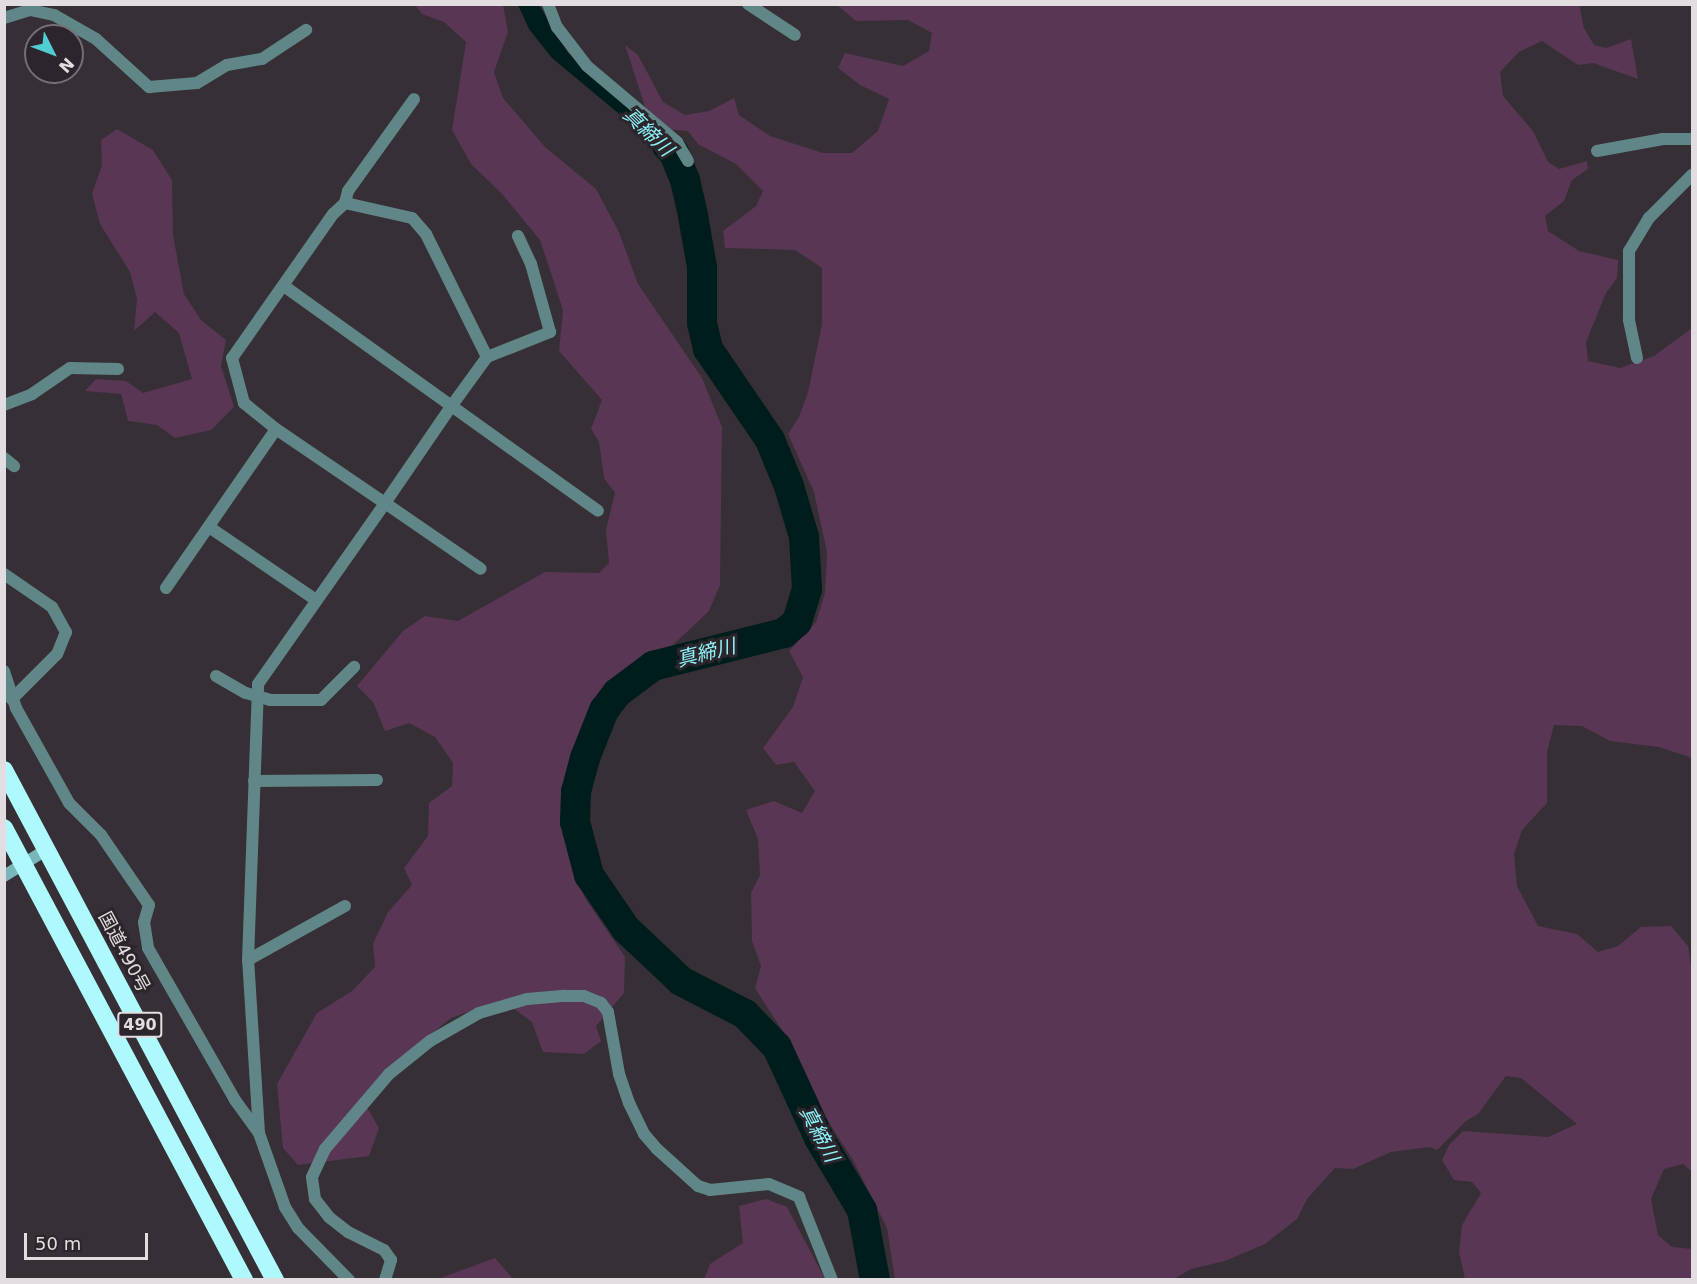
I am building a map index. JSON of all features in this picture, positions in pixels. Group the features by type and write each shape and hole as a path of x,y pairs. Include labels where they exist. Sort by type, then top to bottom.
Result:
{"highway":[{"name":"国道490号","path":"4,770 275,1280"},
{"name":"490","path":"4,828 244,1280"}],"street":[{"path":"548,4 557,27 587,66 677,142 688,161"},
{"path":"748,4 795,34"},
{"path":"4,18 30,10 54,15 96,39 149,87 197,83 227,65 262,59 306,30"},
{"path":"414,99 348,191 345,203 232,358 244,404 276,429 481,569"},
{"path":"1597,150 1664,139 1692,139"},
{"path":"1637,358 1629,320 1629,250 1648,218 1692,175"},
{"path":"345,203 412,218 426,234 487,357"},
{"path":"349,1280 298,1228 285,1208 259,1132 248,960 258,684 487,357 550,332 531,264 518,236"},
{"path":"284,286 450,408 598,511"},
{"path":"4,405 32,394 70,368 118,369"},
{"path":"166,588 276,429"},
{"path":"209,527 316,600"},
{"path":"4,574 52,607 66,632 57,654 12,699"},
{"path":"216,676 270,700 321,700 354,667"},
{"path":"4,671 12,699 69,803 101,835 148,905 144,922 148,948 235,1100 259,1132"},
{"path":"254,781 377,780"},
{"path":"4,876 46,850"},
{"path":"248,960 345,906"},
{"path":"385,1280 392,1260 384,1250 348,1232 328,1218 315,1199 312,1177 325,1149 389,1074 430,1041 479,1013 527,999 565,996 584,996 601,1003 608,1012 629,1103 644,1134 657,1149 698,1186 710,1191 769,1184 799,1197 832,1280"}],"shaded area":[{"path":"1579,4 1584,28 1594,45 1606,48 1631,39 1638,79 1593,63 1578,65 1542,41 1519,52 1500,72 1503,96 1533,131 1548,162 1559,169 1587,161 1588,169 1572,180 1564,201 1545,216 1548,231 1579,251 1618,260 1617,278 1606,293 1586,342 1588,361 1620,368 1654,356 1692,328 1692,758 1659,747 1610,741 1582,726 1554,725 1547,752 1547,803 1522,830 1514,854 1517,886 1538,926 1577,934 1598,952 1618,946 1641,927 1671,926 1688,946 1692,972 1692,1172 1683,1164 1664,1169 1651,1199 1658,1235 1672,1247 1692,1249 1692,1279 1465,1279 1459,1252 1462,1225 1481,1193 1472,1182 1454,1180 1442,1160 1449,1145 1463,1131 1548,1137 1577,1124 1521,1078 1506,1076 1478,1114 1466,1121 1437,1150 1430,1147 1391,1152 1353,1169 1335,1168 1307,1199 1297,1219 1265,1244 1225,1261 1191,1269 1174,1279 895,1279 887,1228 853,1160 818,1106 789,1041 755,988 761,966 752,941 751,893 760,875 758,839 746,810 774,801 802,813 815,791 794,762 776,765 763,748 793,707 803,677 789,651 816,622 825,593 827,552 814,492 788,434 799,417 808,392 822,324 822,268 795,250 725,248 723,231 756,206 763,191 736,164 698,144 688,131 665,129 647,113 625,45 638,55 663,102 685,115 709,111 734,98 739,115 770,136 823,153 852,153 878,131 889,99 860,85 838,68 845,53 903,66 929,51 932,33 908,20 856,21 837,5"},
{"path":"415,5 503,5 508,32 494,72 503,98 545,147 596,189 619,232 638,284 702,378 722,427 720,585 709,611 673,645 622,673 598,700 577,752 566,809 570,859 585,898 625,957 624,993 596,1026 601,1041 584,1054 543,1052 532,1022 502,1000 451,1018 401,1058 361,1097 379,1128 369,1156 298,1165 283,1148 277,1084 317,1013 352,991 375,967 373,944 388,912 412,885 404,868 428,836 429,803 452,786 453,763 435,737 409,723 385,731 373,702 357,686 403,631 425,616 458,621 545,572 599,573 609,563 606,530 615,493 604,478 599,442 591,429 602,400 559,351 563,310 540,240 502,194 471,164 452,130 466,42 444,22 422,14"},
{"path":"117,129 153,150 172,180 173,235 184,294 201,320 226,340 221,366 234,407 211,430 175,438 157,425 128,421 121,394 85,391 96,379 126,381 143,393 192,379 179,333 155,312 134,331 137,299 130,272 100,224 92,194 102,165 101,140"},
{"path":"766,1199 787,1207 825,1279 704,1279 710,1264 743,1243 739,1206"},
{"path":"495,1258 513,1279 441,1279 443,1277"}],"water":[{"path":"518,5 539,5 568,53 676,148 684,159 685,180 642,133 552,58 529,29"}],"waterway":[{"name":"真締川","path":"667,146 674,153 685,180 693,216 702,267 702,323 708,349 770,440 789,486 804,537 807,589 797,622 784,633 653,666 617,693 604,710 585,758 576,792 575,822 589,875 626,929 681,981 745,1014 777,1047 819,1138 862,1210 875,1280"}]}
